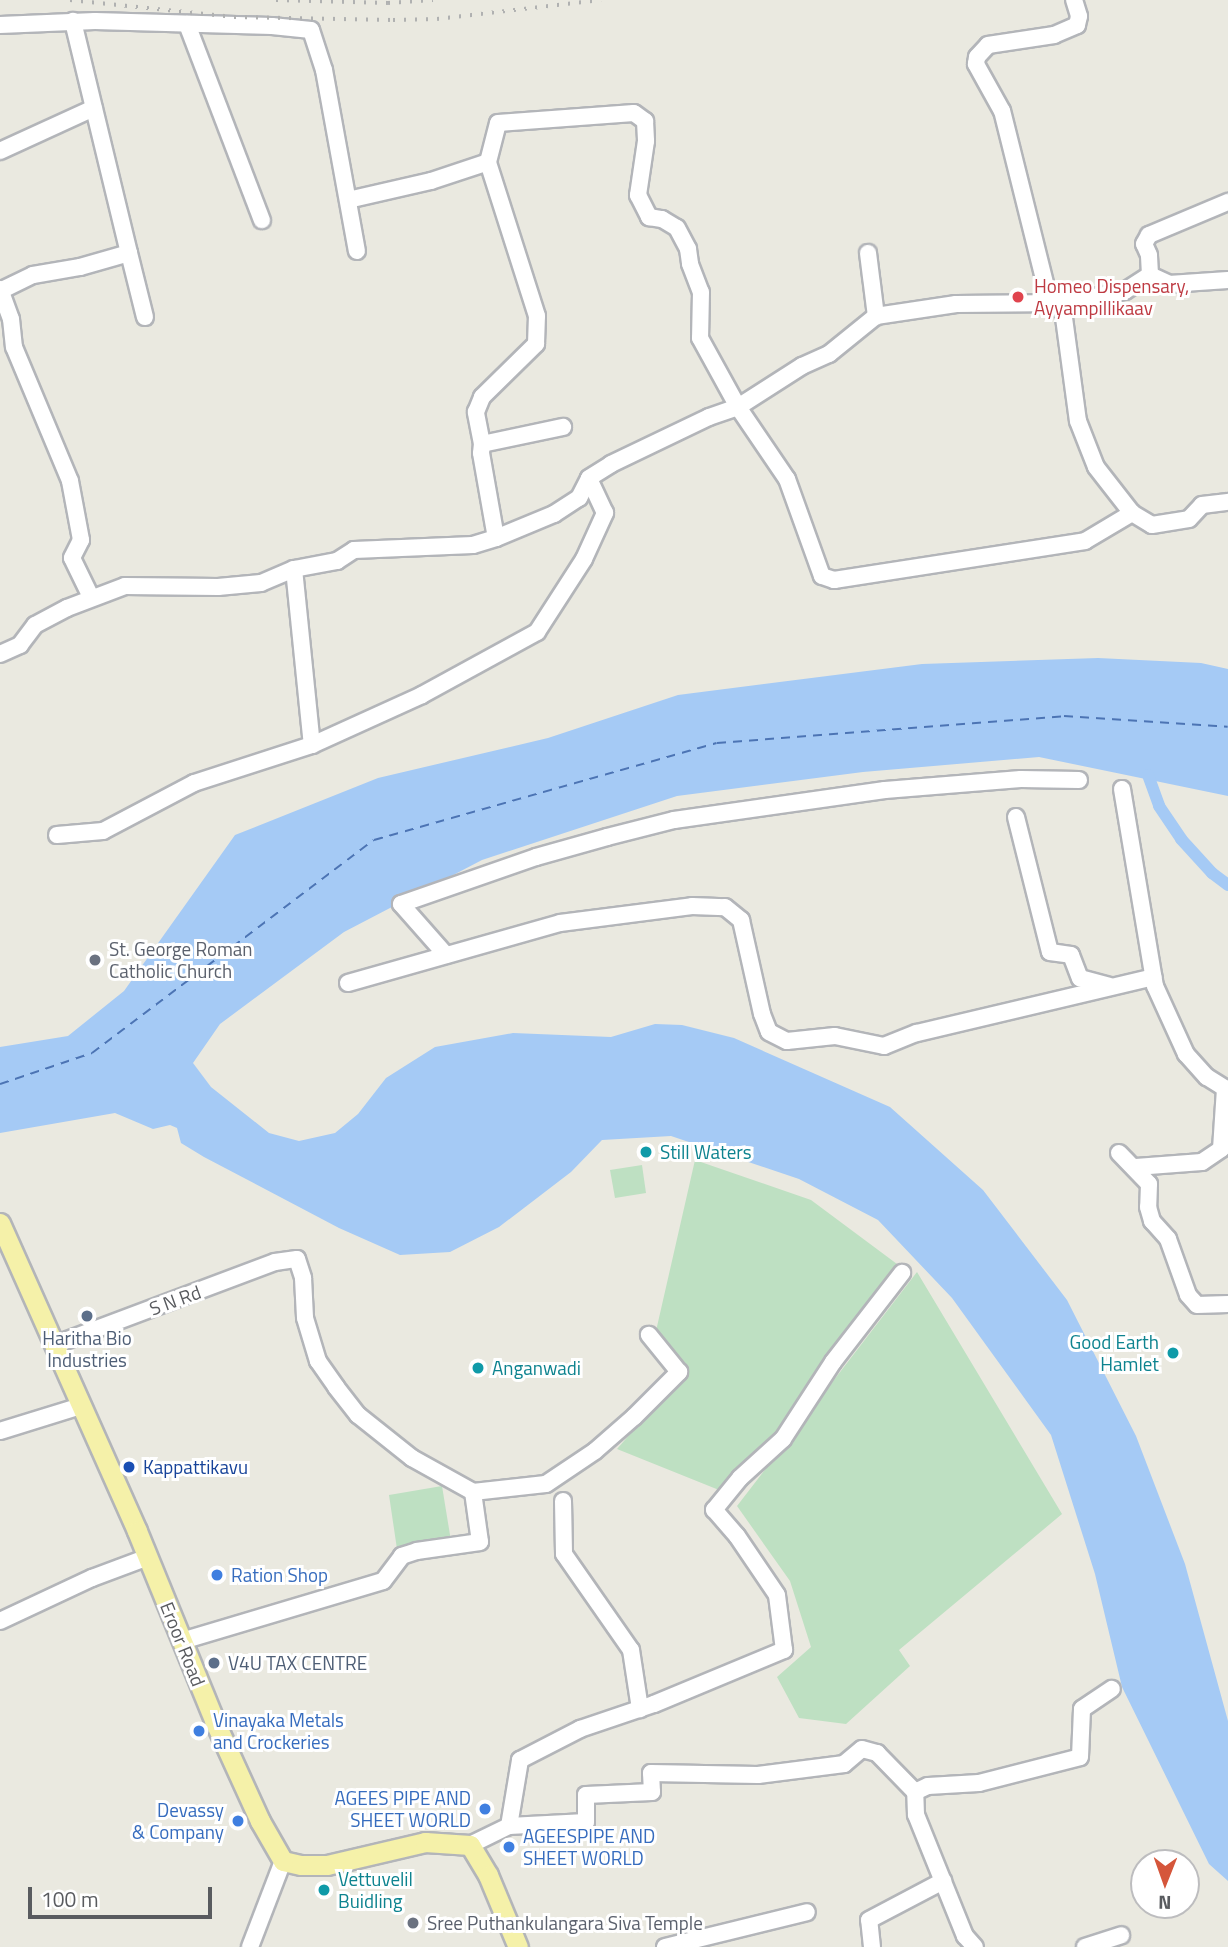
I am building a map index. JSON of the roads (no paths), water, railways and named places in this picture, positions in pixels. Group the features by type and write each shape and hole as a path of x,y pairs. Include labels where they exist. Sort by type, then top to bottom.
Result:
{"main road":[{"name":"Eroor Road","path":"2,1231 148,1557 260,1821 283,1861"},
{"path":"283,1861 301,1865 327,1865 425,1842 470,1845 488,1875 518,1947"}],"street":[{"path":"1074,0 1079,16 1077,25 1054,35 988,46 977,57 976,64 1002,111 1056,303 1078,421 1096,467 1132,513 1152,524 1189,519 1202,505 1228,502"},
{"path":"73,21 145,317"},
{"path":"0,25 73,21 311,30 324,70 357,251"},
{"path":"187,24 262,220"},
{"path":"0,151 94,108"},
{"path":"496,538 481,453 477,412 482,397 536,344 537,316 488,162 498,123 634,113 645,121 646,141 638,195 649,217 662,219 677,228 688,249 690,264 701,292 700,338 738,407 787,478 822,576 834,580 1084,541 1132,513"},
{"path":"348,200 430,181 488,162"},
{"path":"1150,275 1149,255 1144,244 1149,235 1228,202"},
{"path":"91,597 72,558 81,540 70,481 14,347 11,319 1,290 33,275 80,267 129,253"},
{"path":"868,253 876,316"},
{"path":"0,654 20,645 35,625 91,597 125,586 218,587 261,583 294,569 337,561 354,550 472,545 496,538 554,514 579,498 590,478 633,452 738,407 802,366 829,354 876,316 956,304 1056,303 1125,291 1150,275"},
{"path":"1150,275 1169,284 1228,280"},
{"path":"482,444 563,427"},
{"path":"57,835 103,831 194,783 312,745 422,695 537,632 584,559 605,513 590,478"},
{"path":"294,569 312,745"},
{"path":"446,956 401,904 536,857 607,837 674,820 885,790 1021,779 1079,780"},
{"path":"1122,789 1153,977 1172,1028 1186,1054 1207,1077 1226,1089 1222,1149 1202,1162 1136,1167"},
{"path":"1016,817 1050,952 1071,955 1080,978 1109,986"},
{"path":"348,983 560,923 692,906 724,907 741,920 744,945 769,1032 787,1041 835,1036 884,1046 917,1033 1153,977"},
{"path":"1119,1153 1136,1167 1149,1184 1148,1207 1152,1221 1168,1239 1188,1295 1197,1305 1228,1304"},
{"name":"S N Rd","path":"54,1345 275,1262 297,1259 303,1279 305,1318 318,1361 336,1387 358,1415 412,1458 473,1492"},
{"path":"509,1826 520,1760 580,1729 640,1709 784,1650 777,1595 737,1536 714,1510 740,1478 783,1438 833,1362 901,1273"},
{"path":"182,1641 383,1581 402,1556 417,1551 480,1542 473,1492 546,1484 595,1451 679,1372 649,1335"},
{"path":"0,1431 81,1406"},
{"path":"563,1501 564,1554 631,1650 640,1709"},
{"path":"0,1621 92,1578 148,1557"},
{"path":"915,1793 928,1786 979,1783 1080,1757 1082,1709 1112,1689"},
{"path":"470,1845 509,1826 586,1822 586,1794 652,1792 651,1773 758,1775 844,1764 862,1749 877,1753 915,1793 916,1815 965,1936 975,1947"},
{"path":"250,1947 283,1861"},
{"path":"872,1947 869,1920 943,1881"},
{"path":"665,1947 807,1912"},
{"path":"1086,1947 1121,1935"}],"water":[{"path":"1098,658 1201,663 1228,669 1228,796 1039,757 863,772 677,796 482,860 344,932 220,1024 193,1063 211,1087 269,1133 299,1141 335,1133 358,1114 386,1078 435,1047 513,1033 611,1037 655,1024 682,1025 734,1038 890,1107 983,1190 1067,1300 1136,1436 1185,1564 1228,1721 1228,1881 1209,1864 1122,1687 1095,1574 1051,1435 952,1298 878,1220 799,1179 671,1136 602,1140 571,1172 499,1227 450,1252 400,1255 339,1228 204,1157 181,1143 177,1128 170,1125 153,1129 115,1113 0,1133 0,1047 68,1036 124,991 235,835 378,778 548,738 678,695 922,664"}],"waterway":[{"path":"1148,775 1159,806 1181,839 1212,873 1228,885"}],"railway":[{"path":"70,0 234,17 393,20 437,19 601,0"},
{"path":"276,0 388,3 433,0"}],"place":[{"name":"Homeo Dispensary, Ayyampillikaav","path":"1018,297"},
{"name":"St. George Roman Catholic Church","path":"95,960"},
{"name":"Still Waters","path":"646,1152"},
{"name":"Haritha Bio Industries","path":"87,1316"},
{"name":"Good Earth Hamlet","path":"1173,1353"},
{"name":"Anganwadi","path":"478,1368"},
{"name":"Kappattikavu","path":"129,1467"},
{"name":"Ration Shop","path":"217,1575"},
{"name":"V4U TAX CENTRE","path":"214,1663"},
{"name":"Vinayaka Metals and Crockeries","path":"199,1731"},
{"name":"AGEES PIPE AND SHEET WORLD","path":"485,1809"},
{"name":"Devassy & Company","path":"238,1821"},
{"name":"AGEESPIPE AND SHEET WORLD","path":"509,1847"},
{"name":"Vettuvelil Buidling","path":"324,1890"},
{"name":"Sree Puthankulangara Siva Temple","path":"413,1923"}]}
